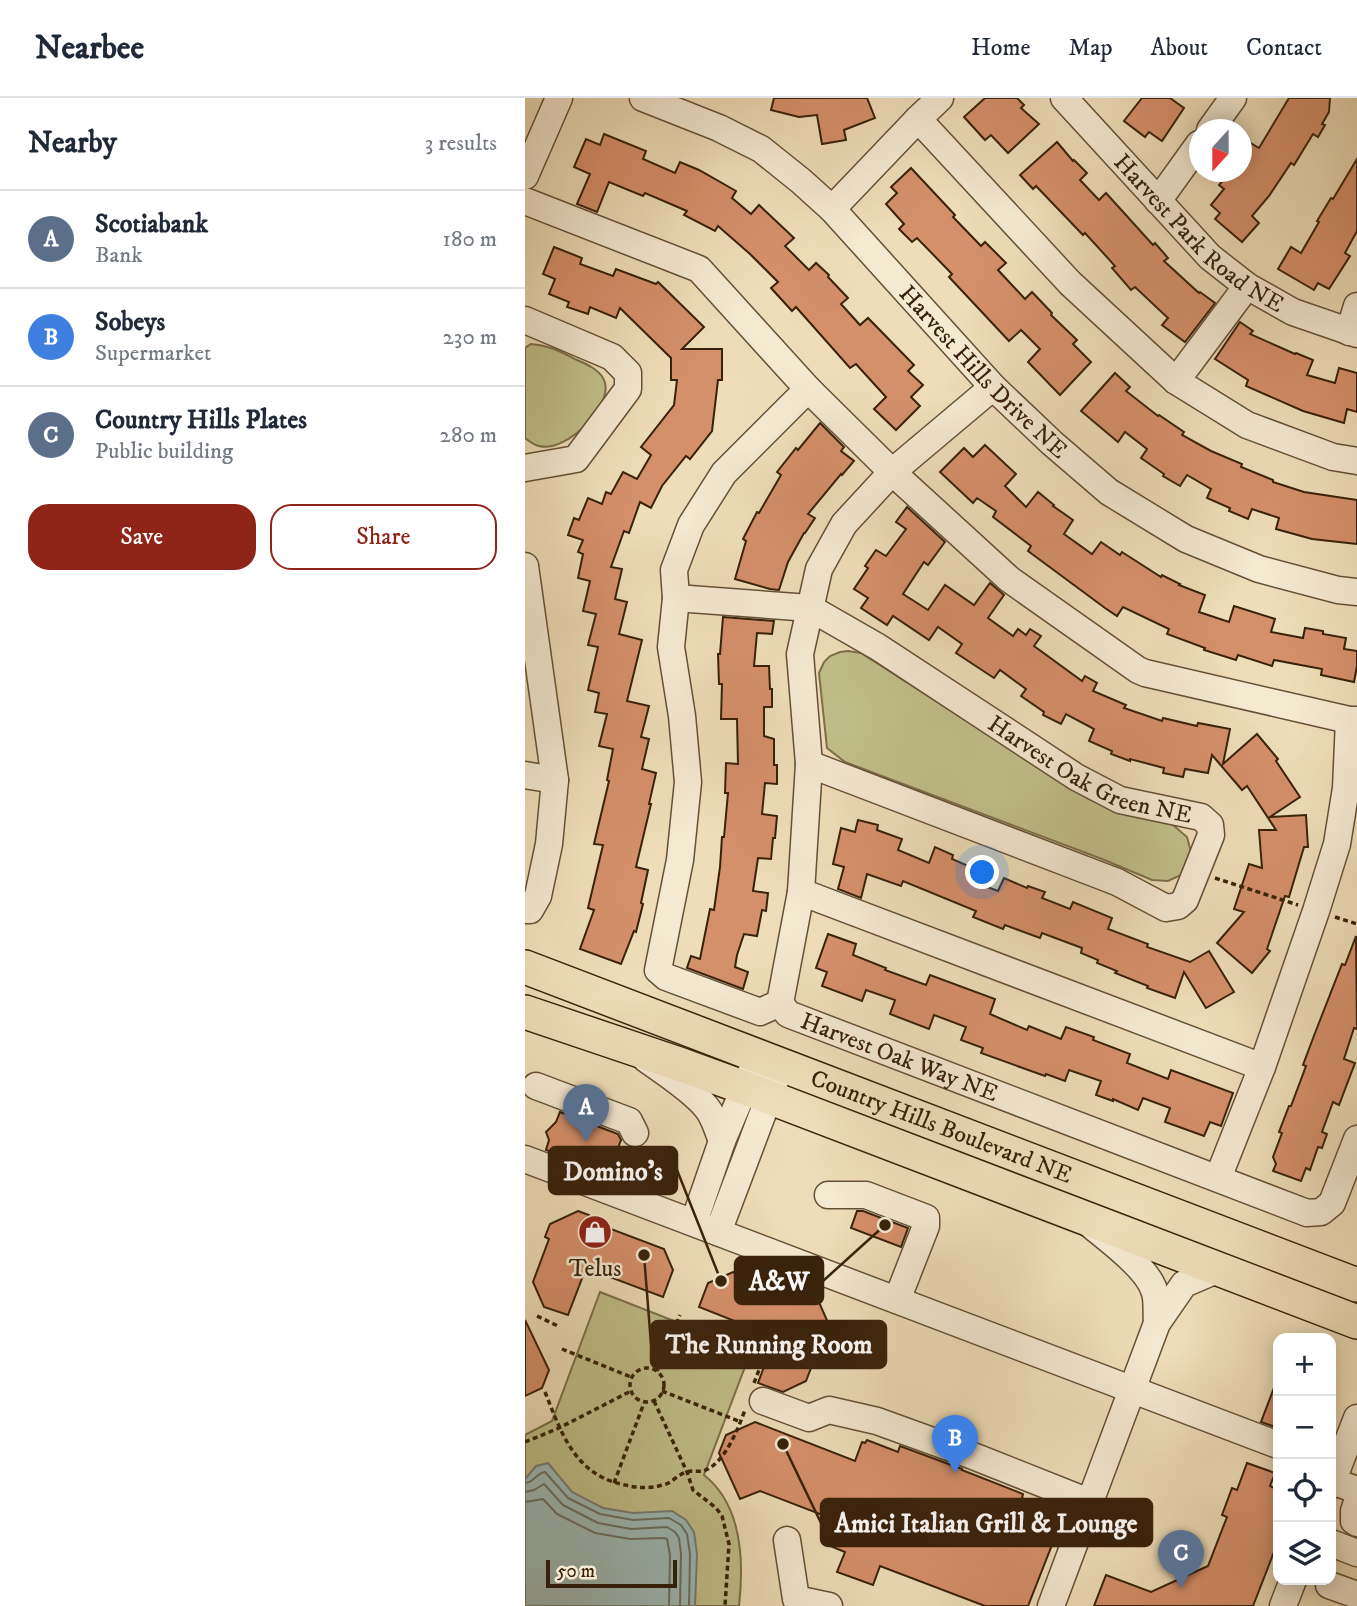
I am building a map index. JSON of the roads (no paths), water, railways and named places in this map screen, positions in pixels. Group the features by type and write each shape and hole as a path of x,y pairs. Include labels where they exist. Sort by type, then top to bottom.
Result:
{"main road":[{"name":"Country Hills Boulevard NE","path":"525,967 1357,1285"},
{"name":"Country Hills Boulevard NE","path":"525,1012 541,1024 630,1047 757,1093 1357,1322"}],"street":[{"path":"525,176 559,98"},
{"name":"Harvest Hills Drive NE","path":"643,98 719,128 761,149 801,181 832,209 993,387 1109,492 1186,538 1259,569 1338,590 1357,592"},
{"path":"832,209 940,98"},
{"name":"Harvest Park Road NE","path":"1064,98 1210,257 1247,286 1293,312 1353,333"},
{"path":"1218,119 1233,98"},
{"path":"918,119 1070,283 1176,381 1247,425 1333,457 1357,461"},
{"path":"1158,201 1189,158"},
{"path":"525,201 699,268 808,389 892,472 1009,579 1138,670 1353,720 1339,833 1316,911 1262,1067 1218,1178"},
{"path":"1176,381 1247,286"},
{"path":"1353,333 1357,306"},
{"path":"525,320 612,357 628,373 628,389 576,459 525,468"},
{"name":"Harvest Oak Way NE","path":"993,387 892,472 844,524 819,569 800,653 809,764 801,892 780,1003 788,1014 1307,1213 1321,1212 1332,1203 1357,1139"},
{"path":"780,1003 761,1012 666,977 658,970 680,860 688,782 682,716 671,647 676,598 674,570 691,525 724,472 808,389"},
{"path":"525,566 555,780 549,844 538,896 527,910"},
{"path":"676,598 810,608"},
{"name":"Harvest Oak Green NE","path":"809,764 1117,882 1166,908 1178,906 1185,900 1211,835 1210,825 1201,817 1120,800 1076,777 878,647 810,608"},
{"path":"525,775 555,780"},
{"path":"801,892 1262,1067"},
{"path":"630,1047 705,1105 722,1141"},
{"path":"706,1227 770,1060"},
{"path":"536,1086 629,1121 635,1133"},
{"path":"706,1227 722,1141 757,1093"},
{"path":"525,1159 1273,1443"},
{"path":"828,1195 866,1195 926,1218 926,1226 897,1300"},
{"path":"1083,1218 1133,1260 1149,1280 1154,1290 1157,1323"},
{"path":"1051,1606 1157,1323 1184,1284 1219,1269"},
{"path":"754,1399 809,1418 829,1410 877,1421 1089,1502"},
{"path":"1336,1467 1357,1418"},
{"path":"1336,1476 1357,1490"},
{"path":"1357,1502 1354,1521 1357,1523"},
{"path":"787,1540 795,1603 829,1606"},
{"path":"1336,1546 1357,1553"},
{"path":"1283,1606 1291,1585"},
{"path":"1329,1585 1357,1595"}],"water":[{"path":"548,1463 572,1492 603,1508 633,1513 672,1511 686,1520 694,1532 697,1554 695,1606 525,1606 525,1479 536,1466"}],"place":[{"name":"Scotiabank","path":"586,1142"},
{"name":"A&W","path":"885,1225"},
{"name":"Telus","path":"595,1232"},
{"name":"The Running Room","path":"644,1255"},
{"name":"Domino's","path":"721,1281"},
{"name":"Amici Italian Grill & Lounge","path":"783,1444"},
{"name":"Sobeys","path":"955,1473"},
{"name":"Country Hills Plates","path":"1181,1588"}]}
